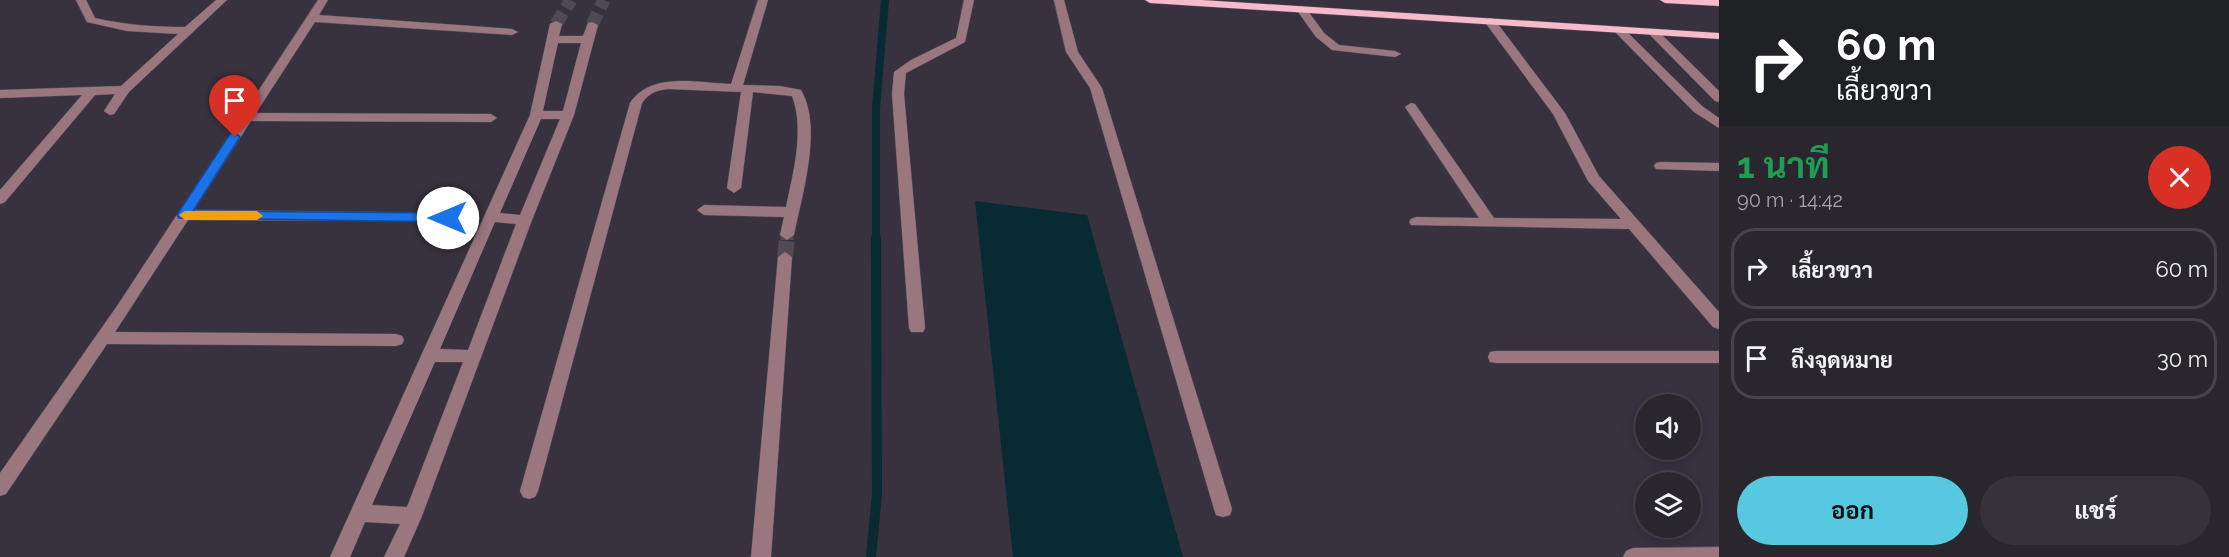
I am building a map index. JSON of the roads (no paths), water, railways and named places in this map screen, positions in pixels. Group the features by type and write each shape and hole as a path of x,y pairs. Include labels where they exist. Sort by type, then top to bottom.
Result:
{"main road":[{"path":"1150,0 1719,36"},
{"path":"1665,0 1719,3"}],"street":[{"path":"81,0 91,20 121,28 160,31 188,30"},
{"path":"110,111 124,90 222,0"},
{"path":"0,488 103,338 323,0"},
{"path":"734,188 742,89 763,0"},
{"path":"917,328 898,94 900,72 914,61 952,46 961,40 969,0"},
{"path":"1059,0 1072,52 1096,88 1223,509"},
{"path":"1301,9 1320,35 1336,48 1395,54"},
{"path":"312,18 512,32"},
{"path":"1490,21 1559,113 1593,178 1719,323"},
{"path":"1619,30 1698,109 1719,124"},
{"path":"340,557 536,115 554,31 590,33 568,115 472,356 413,516 394,557"},
{"path":"1653,32 1719,98"},
{"path":"529,491 636,103 643,92 655,86 797,93 804,103 805,128 787,235"},
{"path":"0,94 124,90"},
{"path":"0,199 92,91"},
{"path":"1411,107 1490,223"},
{"path":"536,115 568,115"},
{"path":"247,117 491,118"},
{"path":"1661,166 1719,167"},
{"path":"704,210 791,212"},
{"path":"183,215 448,218"},
{"path":"490,216 525,220"},
{"path":"1416,222 1633,224"},
{"path":"761,557 785,257"},
{"path":"103,338 396,340"},
{"path":"428,355 472,356"},
{"path":"1496,357 1719,357"},
{"path":"359,513 413,516"},
{"path":"1633,557 1719,556"}],"water":[{"path":"975,201 1087,215 1183,557 1013,557"}],"waterway":[{"path":"876,238 876,108 885,0"},
{"path":"871,557 877,494 876,238"}],"tunnel":[{"path":"556,24 571,0"},
{"path":"592,25 604,0"},
{"path":"785,257 787,238"}]}
